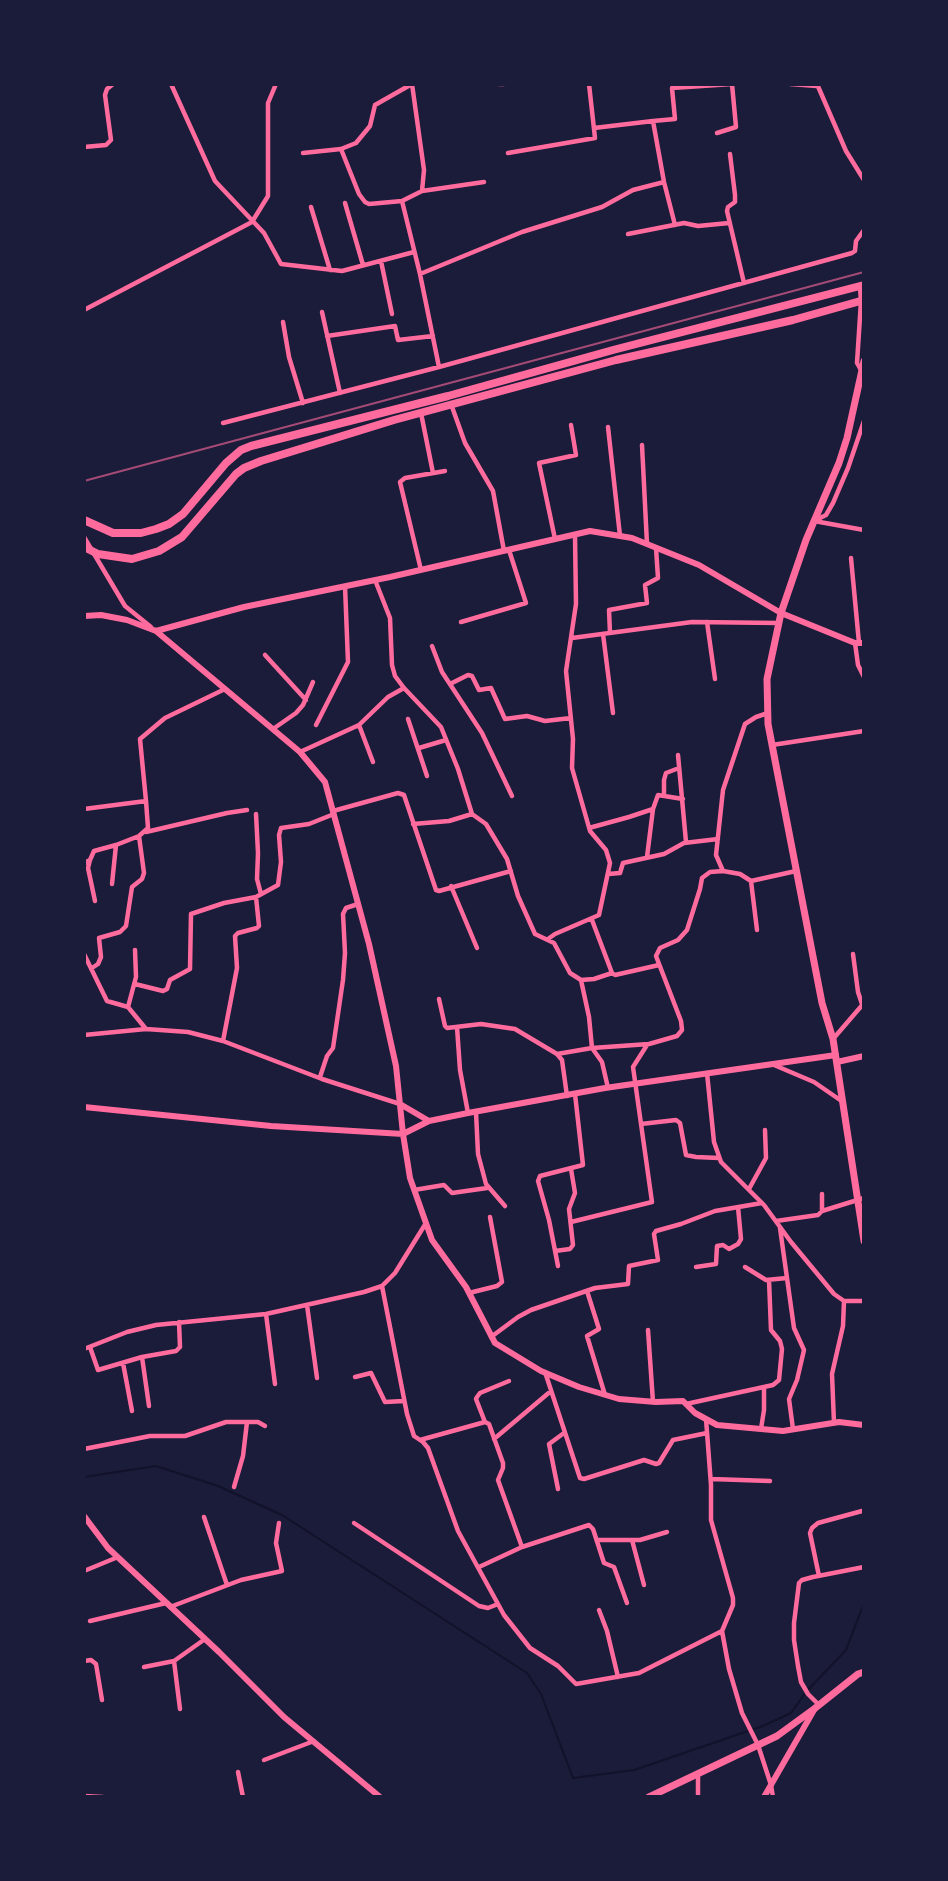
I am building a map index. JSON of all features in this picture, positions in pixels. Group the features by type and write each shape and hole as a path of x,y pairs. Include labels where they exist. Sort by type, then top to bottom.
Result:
{"main road":[{"path":"84,520 113,533 141,533 156,530 183,514 226,463 241,450 251,446 862,286"},
{"path":"84,547 98,554 132,559 159,551 182,537 222,489 243,468 261,461 421,413 616,360 793,320 862,300"},
{"path":"864,361 847,438 839,463 814,521 781,613 768,679 768,713 772,745 822,1003 833,1039 861,1198 864,1239"},
{"path":"651,1797 777,1736 858,1674 864,1672"}],"street":[{"path":"84,147 106,145 111,140 105,95 107,89 113,84"},
{"path":"171,84 215,181 267,238 281,264 342,271 414,252"},
{"path":"84,310 252,222 268,196 268,104 276,84"},
{"path":"303,153 341,149 356,143 367,131 377,103 412,84 424,170 422,191"},
{"path":"499,84 504,84"},
{"path":"508,153 594,138 596,136 589,84"},
{"path":"594,128 675,119 672,88 732,84 736,127 717,133"},
{"path":"790,84 817,85 846,151 864,180"},
{"path":"652,122 675,225"},
{"path":"341,149 365,202 376,204 402,201 422,191 484,182"},
{"path":"730,154 735,195 733,204 727,209 744,283"},
{"path":"420,274 522,232 602,207 633,190 664,182"},
{"path":"402,201 440,367"},
{"path":"345,203 363,265"},
{"path":"311,207 330,270"},
{"path":"628,234 684,223 698,226 729,223"},
{"path":"223,423 440,367 852,253 855,251 856,241 864,230"},
{"path":"381,261 392,314"},
{"path":"862,286 857,363 864,375"},
{"path":"322,312 340,393"},
{"path":"283,322 289,357 303,403"},
{"path":"327,336 395,326 398,340 433,336"},
{"path":"448,396 465,443 493,491 506,550 526,603 461,622"},
{"path":"421,413 433,473"},
{"path":"814,521 826,516 833,503 864,421"},
{"path":"555,539 539,464 576,455 571,425"},
{"path":"608,427 620,536"},
{"path":"642,445 647,544"},
{"path":"421,570 400,482 405,478 445,471"},
{"path":"814,521 864,531"},
{"path":"84,616 101,615 127,620 156,631 244,606 375,580 590,531 647,544 699,565 781,613 859,643"},
{"path":"548,939 599,915 602,910 608,874 608,855 589,828 573,774 573,739 566,672 576,604 575,535"},
{"path":"84,537 125,606 300,752 325,782 358,904 396,1066 410,1178 432,1240 469,1293 495,1343 545,1372 605,1395 653,1402 683,1401 695,1413 717,1425 761,1429 793,1429 834,1423 864,1425"},
{"path":"610,633 609,610 647,603 645,585 658,578 656,548"},
{"path":"851,558 859,643 858,665 864,677"},
{"path":"375,580 390,618 392,665 395,676 437,723 458,769 472,814 486,824 507,859 518,896 535,934 554,943 570,972 581,980 594,979 612,973 619,975 658,965"},
{"path":"316,725 348,662 345,586"},
{"path":"572,638 707,622 779,623"},
{"path":"707,622 715,679"},
{"path":"603,634 613,713"},
{"path":"432,646 442,672 482,733 512,796"},
{"path":"265,655 306,700"},
{"path":"450,684 468,675 472,676 479,690 491,688 506,719 530,716 544,721 571,718"},
{"path":"273,729 296,712 306,700 314,682"},
{"path":"300,752 359,725 388,697 404,688"},
{"path":"146,832 149,822 140,739 165,718 225,689"},
{"path":"723,871 716,855 723,790 745,724 768,713"},
{"path":"408,719 428,776"},
{"path":"359,725 373,762"},
{"path":"772,745 864,730"},
{"path":"419,748 446,740"},
{"path":"678,755 686,842"},
{"path":"664,796 666,773 679,768"},
{"path":"135,984 165,991 170,980 190,969 190,914 259,895 278,885 281,862 279,835 282,828 309,824 333,812 401,793 404,795 434,887 439,891 511,871"},
{"path":"648,857 653,809 657,797 683,799"},
{"path":"84,809 146,801"},
{"path":"589,828 653,809"},
{"path":"95,901 87,862 94,851 116,846 146,832 247,810"},
{"path":"223,1041 237,972 235,936 259,926 256,814"},
{"path":"413,824 449,821 472,814"},
{"path":"92,968 98,964 101,957 99,938 120,932 126,926 132,887 142,879 144,873 139,836"},
{"path":"608,874 620,873 623,863 664,854 686,842 718,839"},
{"path":"112,884 116,846"},
{"path":"557,1054 592,1048 649,1044 674,1038 682,1030 681,1022 656,956 660,948 678,940 687,930 702,878 710,872 723,871 740,874 751,881 796,871"},
{"path":"751,881 757,930"},
{"path":"451,886 477,948"},
{"path":"320,1077 327,1056 333,1048 343,980 344,914 346,908 358,904"},
{"path":"592,920 612,973"},
{"path":"128,1007 135,984 135,950"},
{"path":"84,954 107,1001 128,1007 146,1029"},
{"path":"833,1039 863,1004 859,996 853,954"},
{"path":"581,980 589,1017 592,1048 602,1062 608,1088"},
{"path":"439,999 447,1028 481,1024 515,1029 557,1054 562,1060 567,1095"},
{"path":"457,1027 460,1070 468,1113"},
{"path":"84,1035 146,1029 175,1030 223,1041 322,1079 400,1104 429,1120"},
{"path":"571,1222 652,1202 633,1067 644,1047 649,1044"},
{"path":"84,1107 271,1126 403,1134 429,1120 608,1088 772,1064 864,1056"},
{"path":"772,1064 814,1082 843,1102"},
{"path":"707,1073 714,1142 719,1158 762,1203 834,1294 844,1301 864,1301"},
{"path":"558,1266 538,1179 584,1163 575,1094"},
{"path":"476,1112 478,1154 487,1188 505,1206"},
{"path":"641,1124 676,1119 680,1123 686,1155 719,1158"},
{"path":"749,1189 766,1158 765,1130"},
{"path":"555,1251 572,1248 569,1209 575,1193 571,1169"},
{"path":"414,1190 444,1185 452,1193 487,1188"},
{"path":"822,1194 822,1211"},
{"path":"778,1223 818,1215 822,1211 861,1198"},
{"path":"492,1337 525,1313 587,1291 626,1285 629,1281 629,1266 658,1260 654,1232 715,1211 762,1203"},
{"path":"696,1267 716,1264 717,1246 723,1245 729,1248 738,1244 741,1239 738,1207"},
{"path":"469,1293 497,1286 502,1282 490,1217"},
{"path":"84,1349 127,1332 156,1324 266,1314 364,1293 382,1286 395,1273 426,1223"},
{"path":"778,1223 794,1328 804,1350 797,1380 789,1399 793,1429"},
{"path":"746,1267 770,1280 787,1278"},
{"path":"686,1404 764,1388 779,1380 782,1349 780,1341 771,1330 770,1280"},
{"path":"382,1286 404,1401 414,1436 428,1448 453,1521 504,1615 530,1648 558,1666 572,1681 580,1684 647,1670 722,1631"},
{"path":"587,1291 599,1329 587,1336 605,1395"},
{"path":"834,1423 832,1374 843,1326 844,1301"},
{"path":"307,1305 317,1378"},
{"path":"266,1314 275,1384"},
{"path":"90,1347 98,1370 179,1349 179,1322"},
{"path":"648,1330 653,1402"},
{"path":"142,1357 149,1406"},
{"path":"123,1363 132,1411"},
{"path":"545,1372 578,1475 584,1479 644,1460 659,1463 673,1440 707,1433"},
{"path":"355,1377 371,1373 385,1402 404,1401"},
{"path":"509,1381 480,1393 476,1399 494,1439 503,1468 498,1480 522,1547"},
{"path":"761,1429 764,1388"},
{"path":"494,1439 551,1391"},
{"path":"706,1419 711,1479 710,1513 733,1598 733,1605 722,1631 729,1669 739,1702 758,1745 773,1797"},
{"path":"234,1487 243,1456 247,1422"},
{"path":"84,1449 150,1436 185,1436 221,1423 258,1422 265,1425"},
{"path":"420,1440 485,1422"},
{"path":"558,1489 549,1444 564,1433"},
{"path":"711,1479 770,1481"},
{"path":"819,1576 810,1533 812,1528 818,1523 862,1511"},
{"path":"84,1516 87,1523 118,1557 285,1717 380,1797"},
{"path":"204,1517 227,1585"},
{"path":"90,1621 168,1605 227,1585 282,1571 276,1543 279,1523"},
{"path":"354,1523 479,1606 488,1608 498,1604"},
{"path":"478,1567 522,1547 585,1525 591,1526 604,1563 614,1567 627,1603"},
{"path":"597,1540 650,1538 667,1532"},
{"path":"632,1540 644,1585"},
{"path":"84,1571 118,1557"},
{"path":"764,1797 817,1707 801,1682 794,1640 799,1583 802,1580 864,1567"},
{"path":"599,1610 607,1631 618,1677"},
{"path":"144,1667 174,1661 205,1639"},
{"path":"84,1661 92,1660 96,1664 102,1700"},
{"path":"174,1661 180,1709"},
{"path":"264,1760 314,1741"},
{"path":"238,1772 243,1797"},
{"path":"698,1774 698,1797"},
{"path":"84,1796 103,1797"}],"waterway":[{"path":"84,1477 156,1466 218,1486 282,1515 527,1673 541,1694 573,1778 634,1770 763,1726 791,1713 806,1692 846,1650 864,1603"}],"railway":[{"path":"84,481 864,272"}]}
